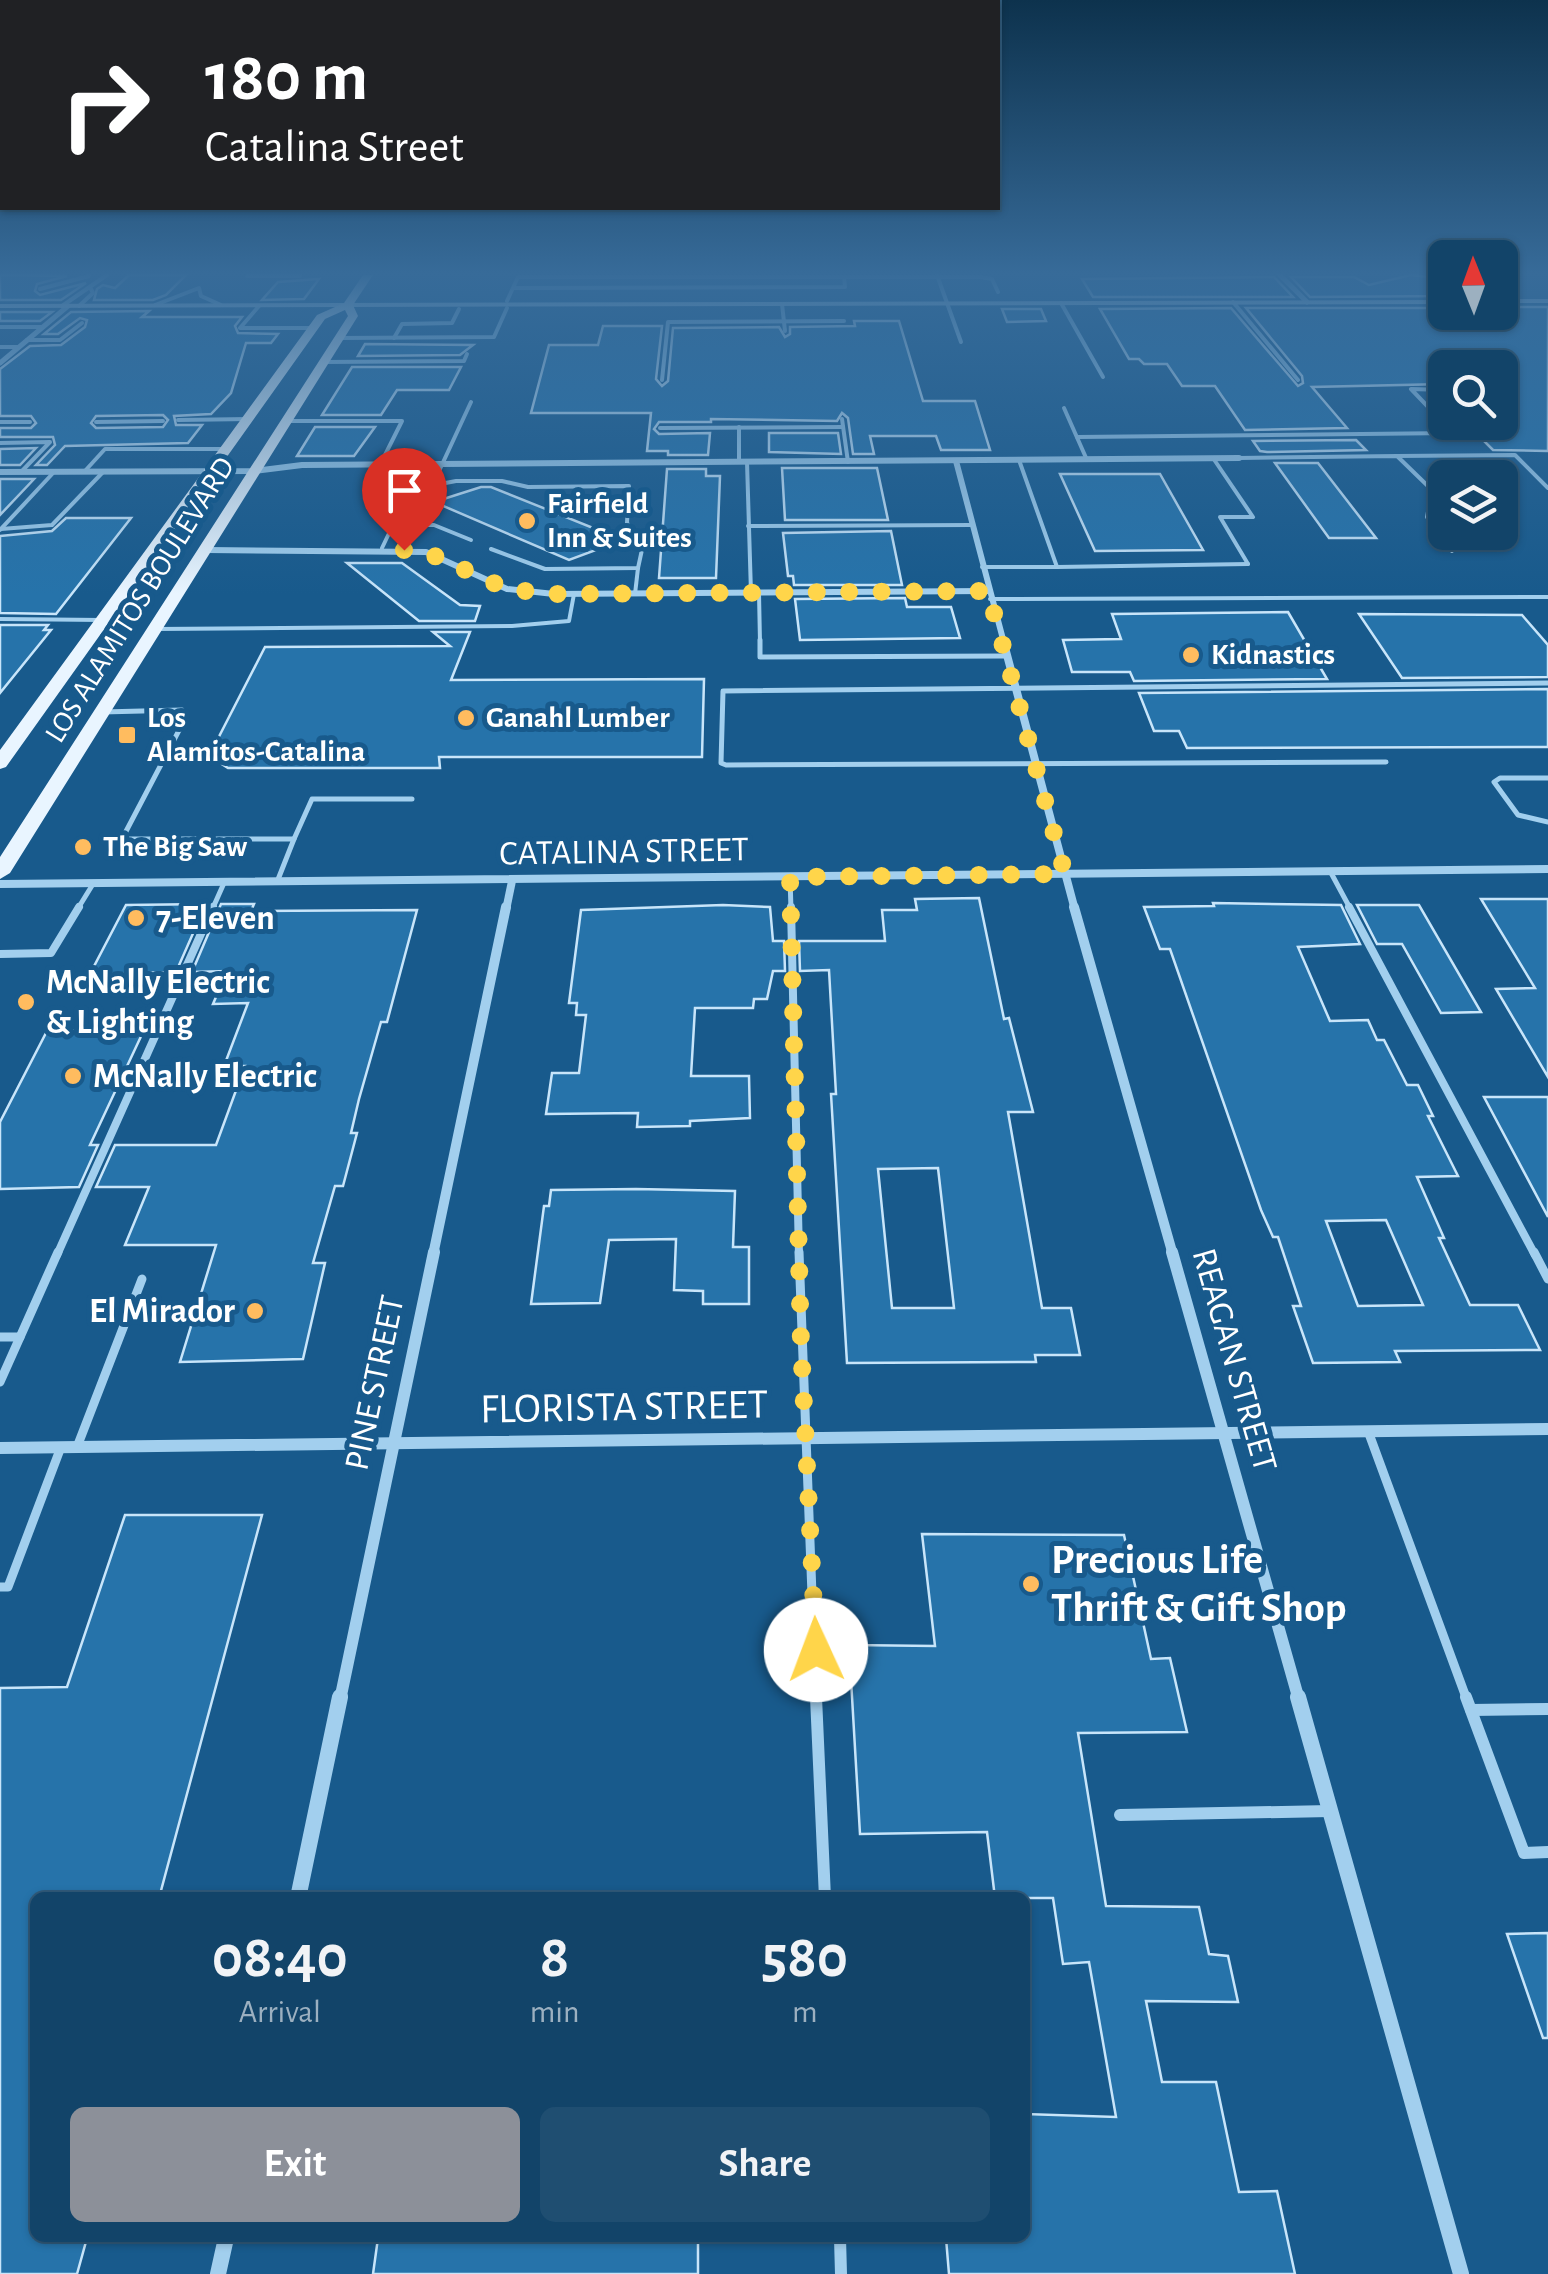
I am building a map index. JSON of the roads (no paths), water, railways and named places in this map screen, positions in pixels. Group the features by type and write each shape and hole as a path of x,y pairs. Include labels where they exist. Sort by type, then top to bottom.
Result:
{"main road":[{"name":"LOS ALAMITOS BOULEVARD","path":"0,763 276,381"},
{"name":"LOS ALAMITOS BOULEVARD","path":"0,873 311,381"}],"street":[{"path":"0,472 254,471 302,465 1239,458"},
{"name":"REAGAN STREET","path":"956,461 1065,874 1461,2274"},
{"path":"207,550 382,548 426,552 507,589 574,594 989,595"},
{"name":"CATALINA STREET","path":"0,884 1548,869"},
{"name":"PINE STREET","path":"299,1892 512,881"},
{"name":"FLORISTA STREET","path":"0,1448 1548,1428"},
{"path":"218,2274 225,2242"}],"lane":[{"path":"1428,390 1411,389 1428,407"},
{"path":"414,525 470,402"},
{"path":"1064,408 1088,460"},
{"path":"842,419 848,462"},
{"path":"178,420 249,420"},
{"path":"285,421 402,420 380,465"},
{"path":"96,422 163,421"},
{"path":"0,422 30,422"},
{"path":"739,427 760,657 1006,656"},
{"path":"660,428 843,427"},
{"path":"1077,437 1428,433"},
{"path":"0,442 50,442 21,472"},
{"path":"84,472 105,449 228,449"},
{"path":"1397,456 1432,490 1427,517 1452,551"},
{"path":"1239,458 1515,456 1548,488"},
{"path":"982,567 1248,564 1220,517 1253,517 1212,458"},
{"path":"1019,460 1058,567"},
{"path":"0,530 54,472"},
{"path":"0,530 52,526 104,472"},
{"path":"430,486 456,481 502,481 528,487 629,486 627,523 642,545 635,594"},
{"path":"382,548 392,525 434,525 471,540"},
{"path":"748,526 971,525"},
{"path":"491,549 545,569 638,568"},
{"path":"155,630 512,626 568,621 574,594"},
{"path":"989,595 1548,597"},
{"path":"0,620 103,620"},
{"path":"1386,762 721,763 724,691 1548,683"},
{"path":"102,712 171,709 182,710 186,717 122,839 294,839"},
{"path":"1548,778 1500,778 1494,782 1518,815 1548,822"},
{"path":"277,882 312,799 412,799"},
{"path":"1330,871 1548,1280"},
{"path":"790,877 801,1344 825,1892"},
{"path":"0,1382 224,882"},
{"path":"0,954 51,953 93,884"},
{"path":"77,1447 142,1279"},
{"path":"0,1337 20,1337"},
{"path":"1368,1431 1524,1853 1548,1852"},
{"path":"0,1587 8,1587 61,1447"},
{"path":"1471,1710 1548,1709"},
{"path":"1120,1814 1332,1811"},
{"path":"840,2242 842,2274"}],"place":[{"name":"Fairfield Inn & Suites","path":"527,521"},
{"name":"Kidnastics","path":"1191,655"},
{"name":"Ganahl Lumber","path":"466,718"},
{"name":"Los Alamitos-Catalina","path":"127,735"},
{"name":"The Big Saw","path":"83,847"},
{"name":"7-Eleven","path":"136,918"},
{"name":"McNally Electric & Lighting","path":"26,1002"},
{"name":"McNally Electric","path":"73,1076"},
{"name":"El Mirador","path":"255,1311"},
{"name":"Precious Life Thrift & Gift Shop","path":"1031,1584"}]}
